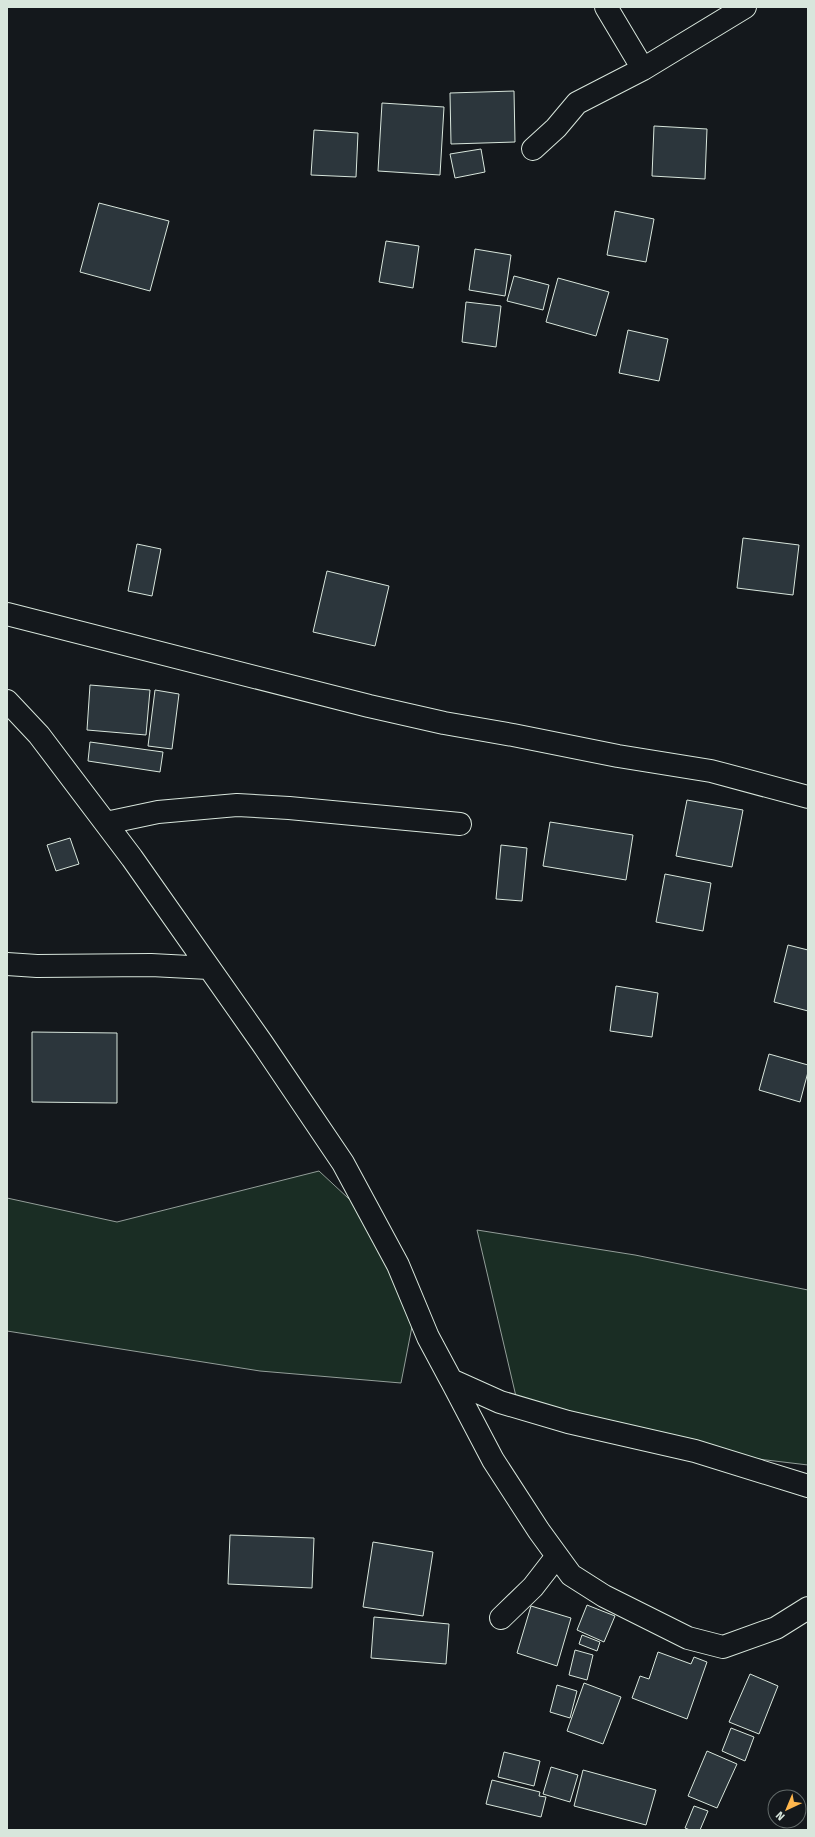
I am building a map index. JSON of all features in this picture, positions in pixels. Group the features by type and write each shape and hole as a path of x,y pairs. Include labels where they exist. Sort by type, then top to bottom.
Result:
{"street":[{"path":"606,7 643,69"},
{"path":"533,149 556,128 577,103 643,69 745,7"},
{"path":"7,614 369,706 444,723 513,734 618,756 711,771 808,797"},
{"path":"7,701 39,735 106,823 209,968 343,1163 398,1265 428,1337 493,1460 571,1575 604,1596 688,1638 723,1647 776,1628 808,1608"},
{"path":"106,823 158,812 237,805 289,808 460,824"},
{"path":"7,964 37,966 151,965 209,968"},
{"path":"451,1380 508,1404 568,1422 695,1451 808,1486"},
{"path":"501,1618 533,1587 557,1556"}],"green space":[{"path":"319,1171 391,1238 416,1306 401,1383 260,1371 7,1331 7,1198 117,1222"},
{"path":"477,1230 635,1255 808,1290 808,1465 758,1459 518,1405"}],"building":[{"path":"514,91 515,142 451,144 450,93"},
{"path":"382,103 444,107 440,175 378,171"},
{"path":"654,126 707,129 705,179 652,176"},
{"path":"314,130 358,133 356,177 311,175"},
{"path":"481,149 485,172 455,178 450,154"},
{"path":"99,203 169,221 150,291 80,272"},
{"path":"615,211 654,219 646,262 607,255"},
{"path":"386,241 419,246 413,288 379,282"},
{"path":"475,249 511,255 505,296 469,290"},
{"path":"514,276 549,285 543,310 507,301"},
{"path":"558,278 609,292 596,336 546,322"},
{"path":"466,302 501,306 496,347 462,342"},
{"path":"628,330 668,339 659,381 619,373"},
{"path":"743,538 799,545 793,595 737,588"},
{"path":"137,544 161,549 152,596 128,591"},
{"path":"327,571 389,586 375,646 313,632"},
{"path":"90,685 150,690 146,735 87,730"},
{"path":"155,690 179,694 172,749 148,746"},
{"path":"90,742 163,752 160,772 88,761"},
{"path":"687,800 743,810 732,867 676,856"},
{"path":"550,822 633,835 626,880 543,866"},
{"path":"70,838 79,864 56,871 47,845"},
{"path":"501,845 527,848 522,901 496,899"},
{"path":"665,874 711,883 703,931 656,922"},
{"path":"788,945 808,950 808,1011 774,1002"},
{"path":"616,986 658,993 652,1037 610,1031"},
{"path":"32,1032 117,1033 117,1103 32,1102"},
{"path":"769,1054 808,1065 808,1072 800,1102 759,1090"},
{"path":"230,1535 314,1538 312,1588 228,1584"},
{"path":"373,1542 433,1552 423,1616 363,1607"},
{"path":"587,1605 615,1616 604,1642 577,1630"},
{"path":"531,1606 571,1618 557,1666 517,1653"},
{"path":"374,1617 449,1624 446,1664 371,1658"},
{"path":"582,1635 600,1642 597,1651 579,1644"},
{"path":"575,1650 593,1655 587,1680 569,1675"},
{"path":"658,1652 691,1664 694,1657 707,1662 687,1719 632,1698 640,1676 649,1679"},
{"path":"750,1674 778,1686 759,1734 729,1722"},
{"path":"584,1683 621,1697 603,1744 567,1731"},
{"path":"557,1685 577,1691 570,1718 550,1712"},
{"path":"731,1728 754,1737 745,1761 722,1751"},
{"path":"707,1751 737,1764 717,1808 688,1796"},
{"path":"504,1752 540,1761 534,1786 498,1777"},
{"path":"551,1767 578,1775 570,1802 543,1794"},
{"path":"583,1770 656,1790 646,1825 574,1806"},
{"path":"492,1780 540,1792 539,1796 546,1797 541,1817 486,1804"},
{"path":"694,1806 708,1811 700,1830 690,1830 685,1828"}]}
